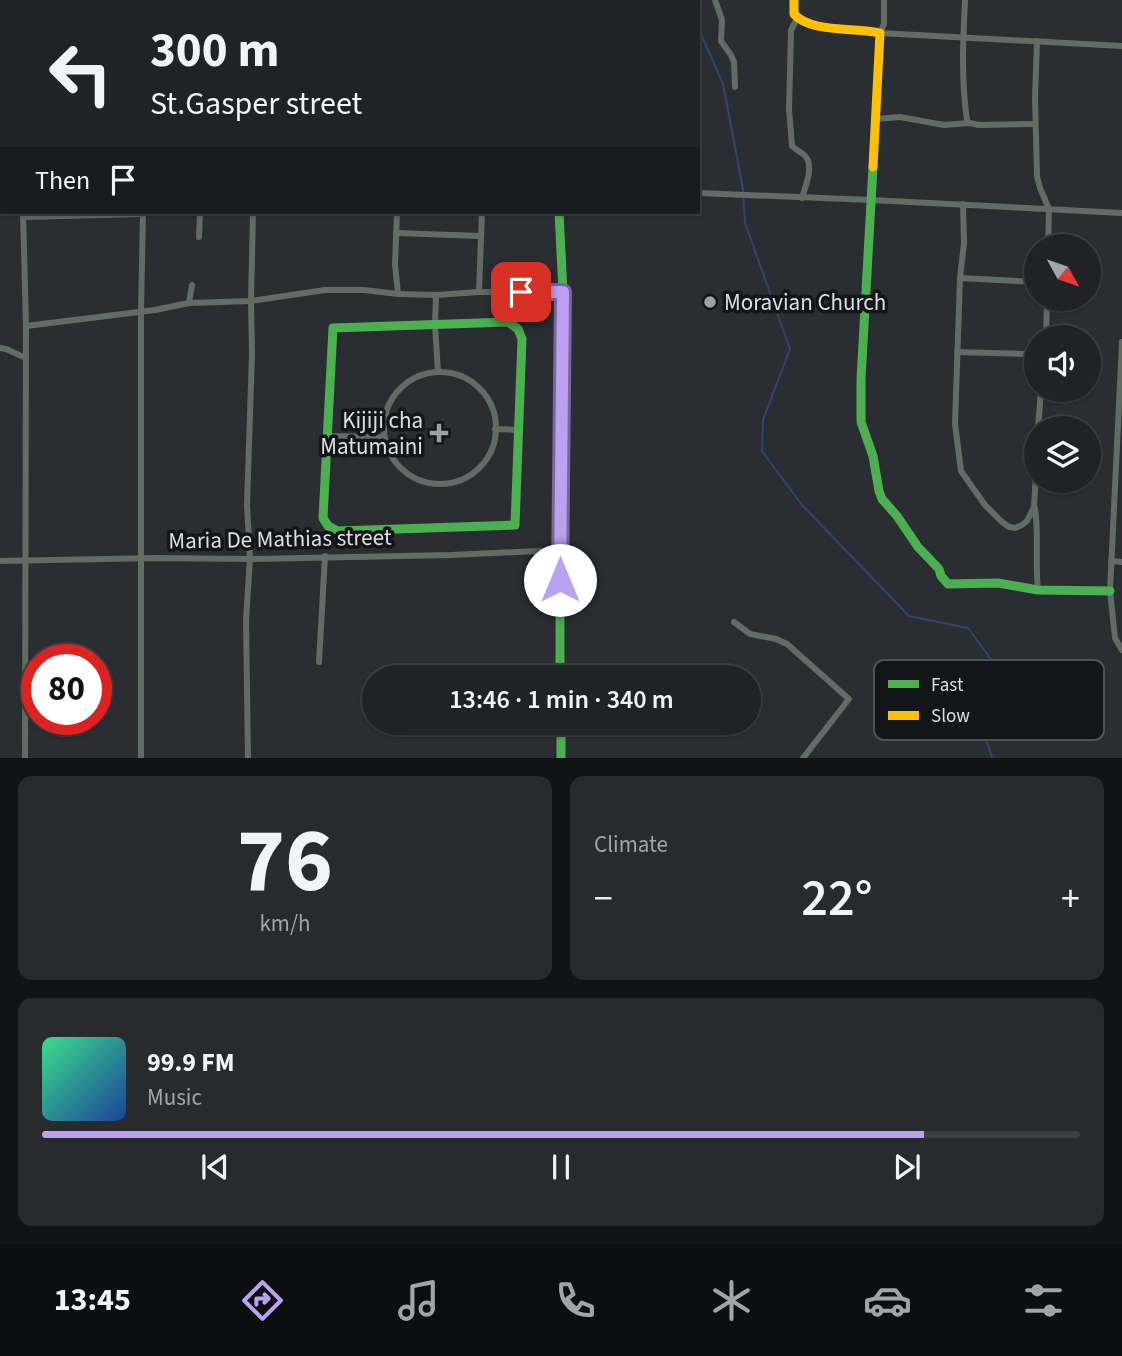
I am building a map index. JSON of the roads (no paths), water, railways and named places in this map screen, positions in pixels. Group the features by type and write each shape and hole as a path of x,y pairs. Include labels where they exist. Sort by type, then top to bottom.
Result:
{"main road":[{"path":"794,0 794,14 797,19 810,25 880,33 861,422 873,456 882,499 948,584 998,583 1038,590 1110,591"},
{"path":"559,214 563,292 560,665"},
{"path":"508,322 520,330 520,430 515,525 432,530 338,531 328,526 323,518 332,328 435,325 508,322"},
{"path":"561,735 561,758"}],"street":[{"path":"715,0 722,20 721,41 734,62 735,87"},
{"path":"884,0 884,24 880,33 1122,46"},
{"path":"965,0 964,96 969,123"},
{"path":"797,19 791,34 790,125 793,147 809,162 803,198"},
{"path":"1037,41 1037,176 1049,209 1048,234"},
{"path":"875,119 900,117 944,125 1035,124"},
{"path":"700,193 1122,213"},
{"path":"963,204 964,243 960,278 956,424 961,471 985,505 1009,527 1022,525 1031,516 1035,493"},
{"path":"23,214 27,561 25,758"},
{"path":"141,758 143,214"},
{"path":"199,237 200,214"},
{"path":"248,758 246,620 250,559 247,505 252,354 252,214"},
{"path":"397,214 395,264 398,294"},
{"path":"479,292 482,214"},
{"path":"396,233 481,236"},
{"path":"960,278 1024,281"},
{"path":"188,303 192,285"},
{"path":"26,326 141,312 188,303 251,301 324,290 436,295 563,292"},
{"path":"436,295 438,372"},
{"path":"1122,342 1110,591 1115,638 1122,650"},
{"path":"0,348 26,358"},
{"path":"957,352 1024,354"},
{"path":"438,372 451,373 474,384 490,404 495,429 493,444 477,469 465,478 436,484 421,481 397,464 384,437 384,418 391,400 403,386 419,376 438,372"},
{"path":"495,429 520,430"},
{"path":"328,436 384,437"},
{"path":"1034,506 1038,527 1035,569 1038,590"},
{"name":"Maria De Mathias street","path":"0,561 250,559 560,550"},
{"path":"319,662 325,556"},
{"path":"1111,561 1122,562"},
{"path":"734,622 750,634 776,639 787,645 849,699 803,758"}],"waterway":[{"path":"700,32 723,84 743,189 745,223 790,349 763,420 762,451 802,505 909,616 968,628 992,660"},
{"path":"987,740 992,758"}],"place":[{"name":"Moravian Church","path":"710,302"},
{"name":"Kijiji cha Matumaini","path":"439,433"}]}
